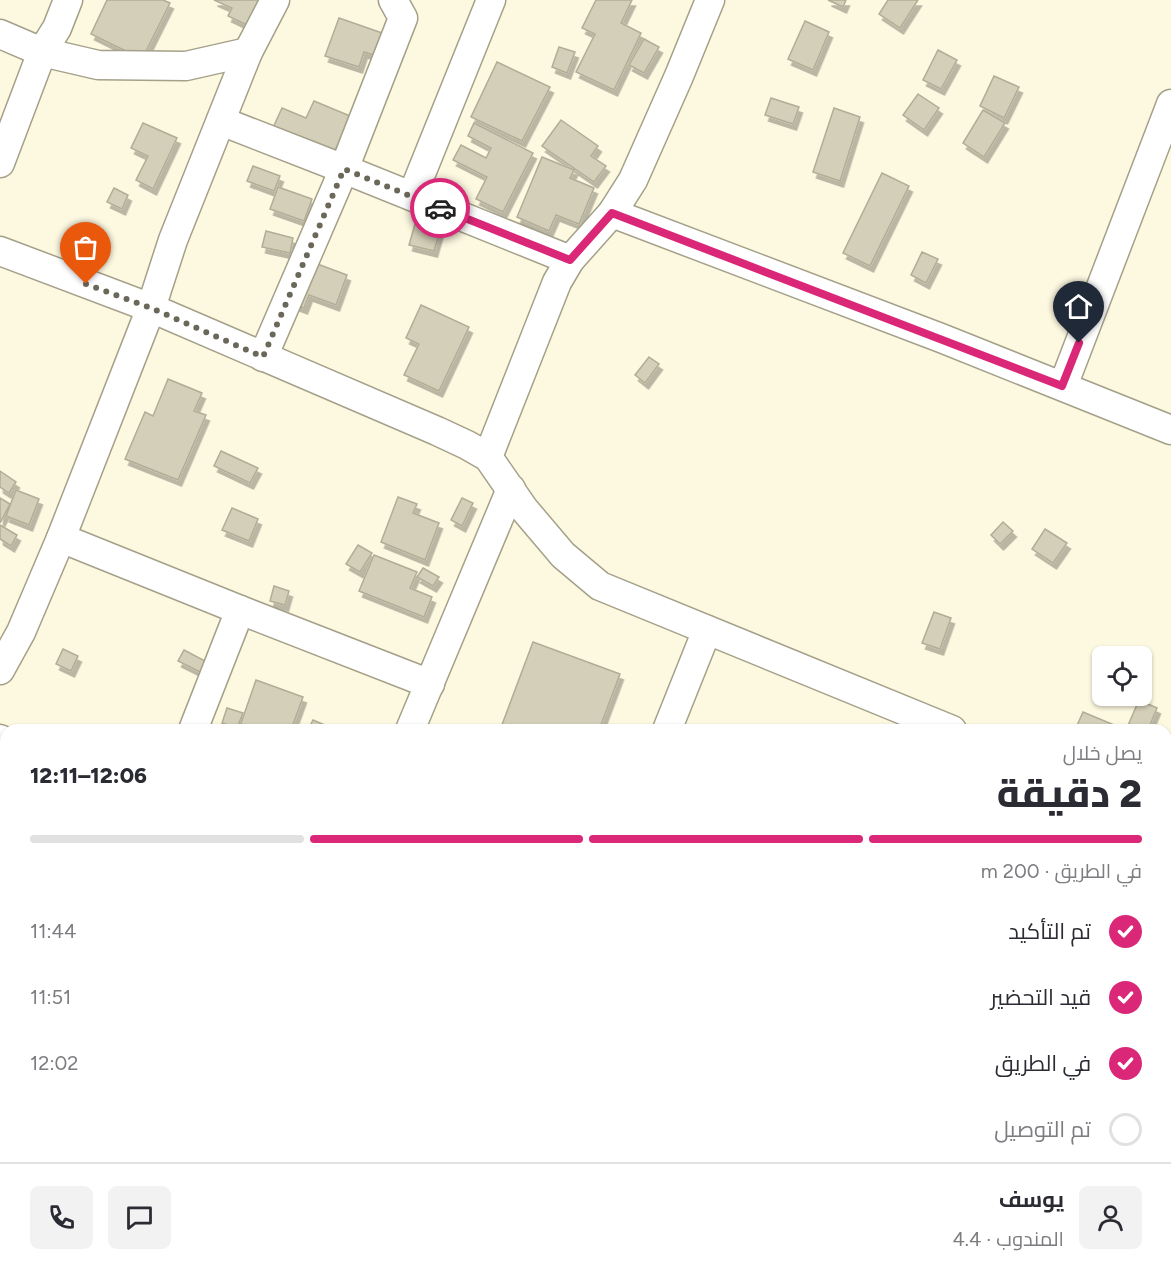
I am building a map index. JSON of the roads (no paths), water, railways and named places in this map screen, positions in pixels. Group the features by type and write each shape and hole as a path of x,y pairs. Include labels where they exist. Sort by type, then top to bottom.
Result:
{"street":[{"path":"0,163 42,52 57,28 68,0"},
{"path":"0,670 10,627 61,538 151,308 173,240 220,121 248,52 275,0"},
{"path":"263,357 344,169 403,18 393,0"},
{"path":"412,196 491,0"},
{"path":"488,458 557,282 570,260 612,213 633,180 710,0"},
{"path":"4,32 42,52 98,65 186,66 248,52"},
{"path":"1062,386 1171,104"},
{"path":"220,121 570,260"},
{"path":"612,213 1171,430"},
{"path":"0,251 151,308 437,431 488,458 524,509 563,555 600,586 937,724"},
{"path":"413,724 511,489"},
{"path":"61,538 430,684"},
{"path":"195,724 240,610"},
{"path":"669,724 707,630"}]}
